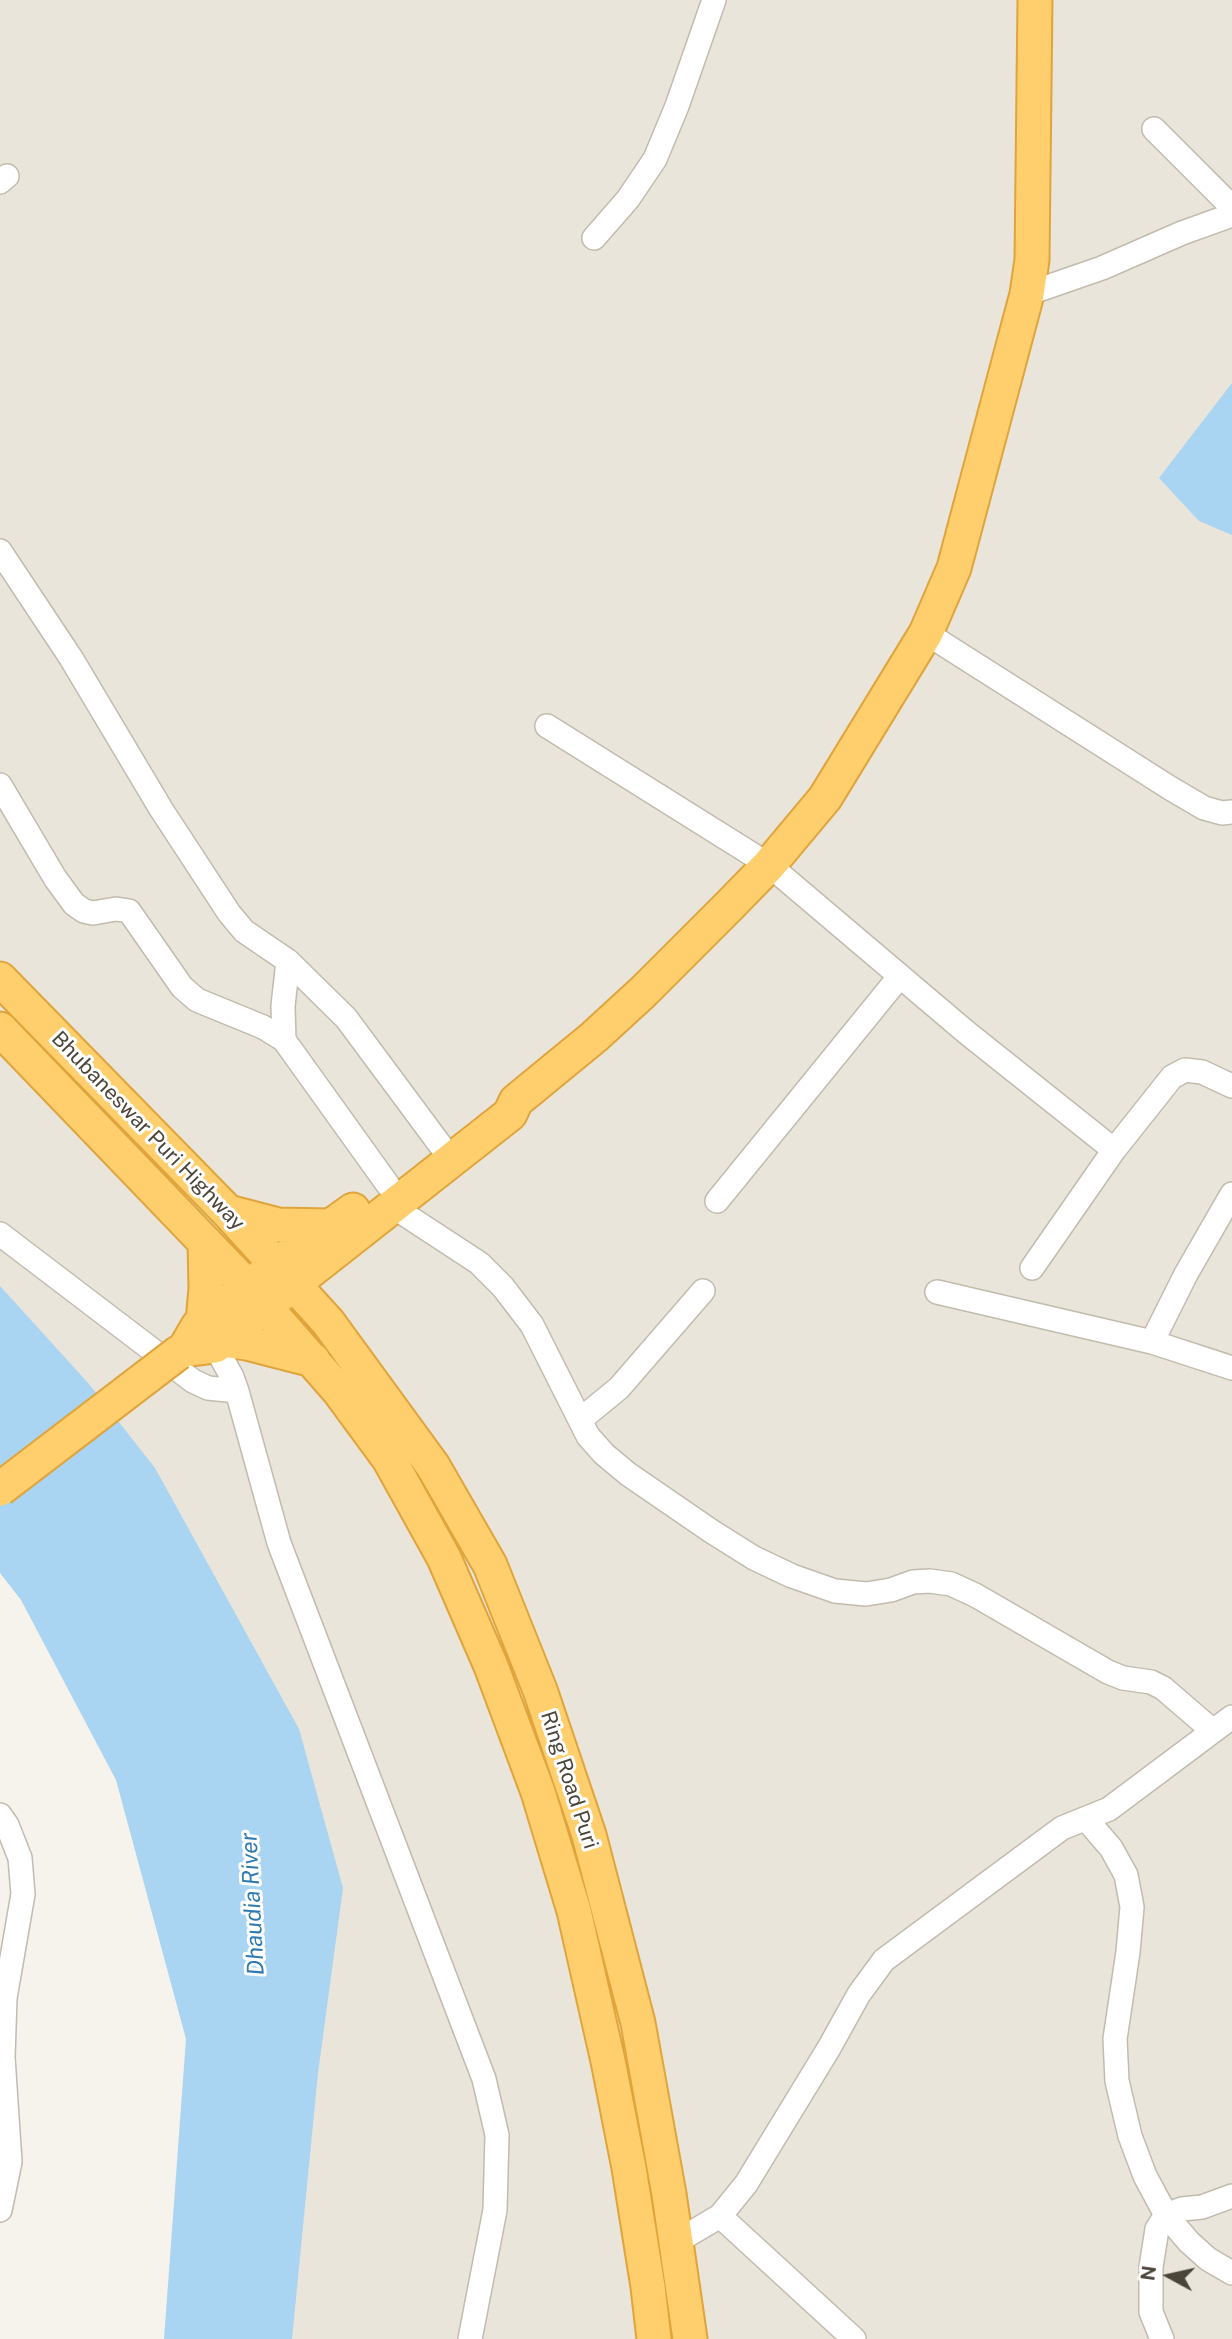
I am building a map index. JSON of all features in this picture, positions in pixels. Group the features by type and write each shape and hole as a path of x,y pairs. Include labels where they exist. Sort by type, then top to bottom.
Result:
{"highway":[{"path":"0,1489 200,1342 390,1196 510,1114 516,1101 594,1037 643,992 769,865 825,797 926,633 954,568 1027,294 1032,260 1035,0"},
{"name":"Bhubaneswar Puri Highway","path":"0,979 228,1212 285,1275"},
{"name":"Bhubaneswar Puri Highway","path":"0,1029 257,1297"},
{"path":"390,1196 441,1146 500,1102 516,1101"},
{"path":"228,1212 278,1226 337,1236"},
{"path":"328,1322 329,1284 337,1236"},
{"path":"200,1342 206,1289 205,1242"},
{"name":"Ring Road Puri","path":"285,1275 328,1322 432,1466 484,1554 540,1690 589,1835 638,2023 690,2339"},
{"name":"Ring Road Puri","path":"257,1297 313,1360 389,1459 443,1558 491,1666 538,1792 574,1911 629,2168 654,2339"},
{"path":"200,1342 247,1343 313,1360"}],"street":[{"path":"594,238 628,199 655,159 677,107 714,0"},
{"path":"1154,129 1232,207"},
{"path":"1027,294 1102,268 1182,233 1232,215"},
{"path":"0,551 71,658 161,809 229,913 244,931 288,961 346,1018 441,1146"},
{"path":"926,633 1204,808 1222,813 1232,812"},
{"path":"547,726 769,865 966,1032 1114,1150"},
{"path":"0,785 55,878 74,904 93,913 116,908 129,911 182,987 197,1000 263,1027 284,1040 390,1196 479,1264 503,1287 532,1325 588,1436 628,1474 711,1531 779,1570 835,1591 866,1594 891,1590 914,1582 951,1584 975,1595 1108,1672 1123,1678 1151,1682 1163,1688 1213,1731"},
{"path":"284,1040 283,1006 288,961"},
{"path":"717,1201 900,976"},
{"path":"1032,1268 1114,1150 1172,1077 1185,1070 1202,1072 1232,1086"},
{"path":"1152,1342 1186,1274 1232,1194"},
{"path":"0,1234 193,1381 208,1388 237,1391"},
{"path":"580,1420 619,1388 703,1291"},
{"path":"937,1292 1152,1342 1232,1368"},
{"path":"200,1342 232,1377 278,1543 484,2079 498,2135 495,2210 470,2339"},
{"path":"676,2242 720,2216 746,2184 830,2048 859,1994 884,1960 1062,1828 1109,1809 1232,1717"},
{"path":"0,1815 7,1825 20,1858 23,1894 5,1998 1,2056 10,2162 0,2210"},
{"path":"1086,1819 1111,1848 1126,1875 1132,1907 1115,2039 1117,2081 1130,2136 1145,2176 1166,2215 1208,2259 1232,2273"},
{"path":"1162,2339 1151,2312 1151,2267 1157,2229 1166,2215 1182,2209 1202,2207 1232,2196"},
{"path":"720,2216 854,2339"}],"shaded area":[{"path":"0,0 1232,0 1232,2339 291,2339 0,1345"}],"water":[{"path":"1232,383 1232,535 1199,521 1159,478"},
{"name":"Dhaudia River","path":"0,1286 89,1384 155,1468 299,1729 343,1888 318,2073 292,2339 164,2339 186,2039 116,1780 21,1600 0,1573"}]}
